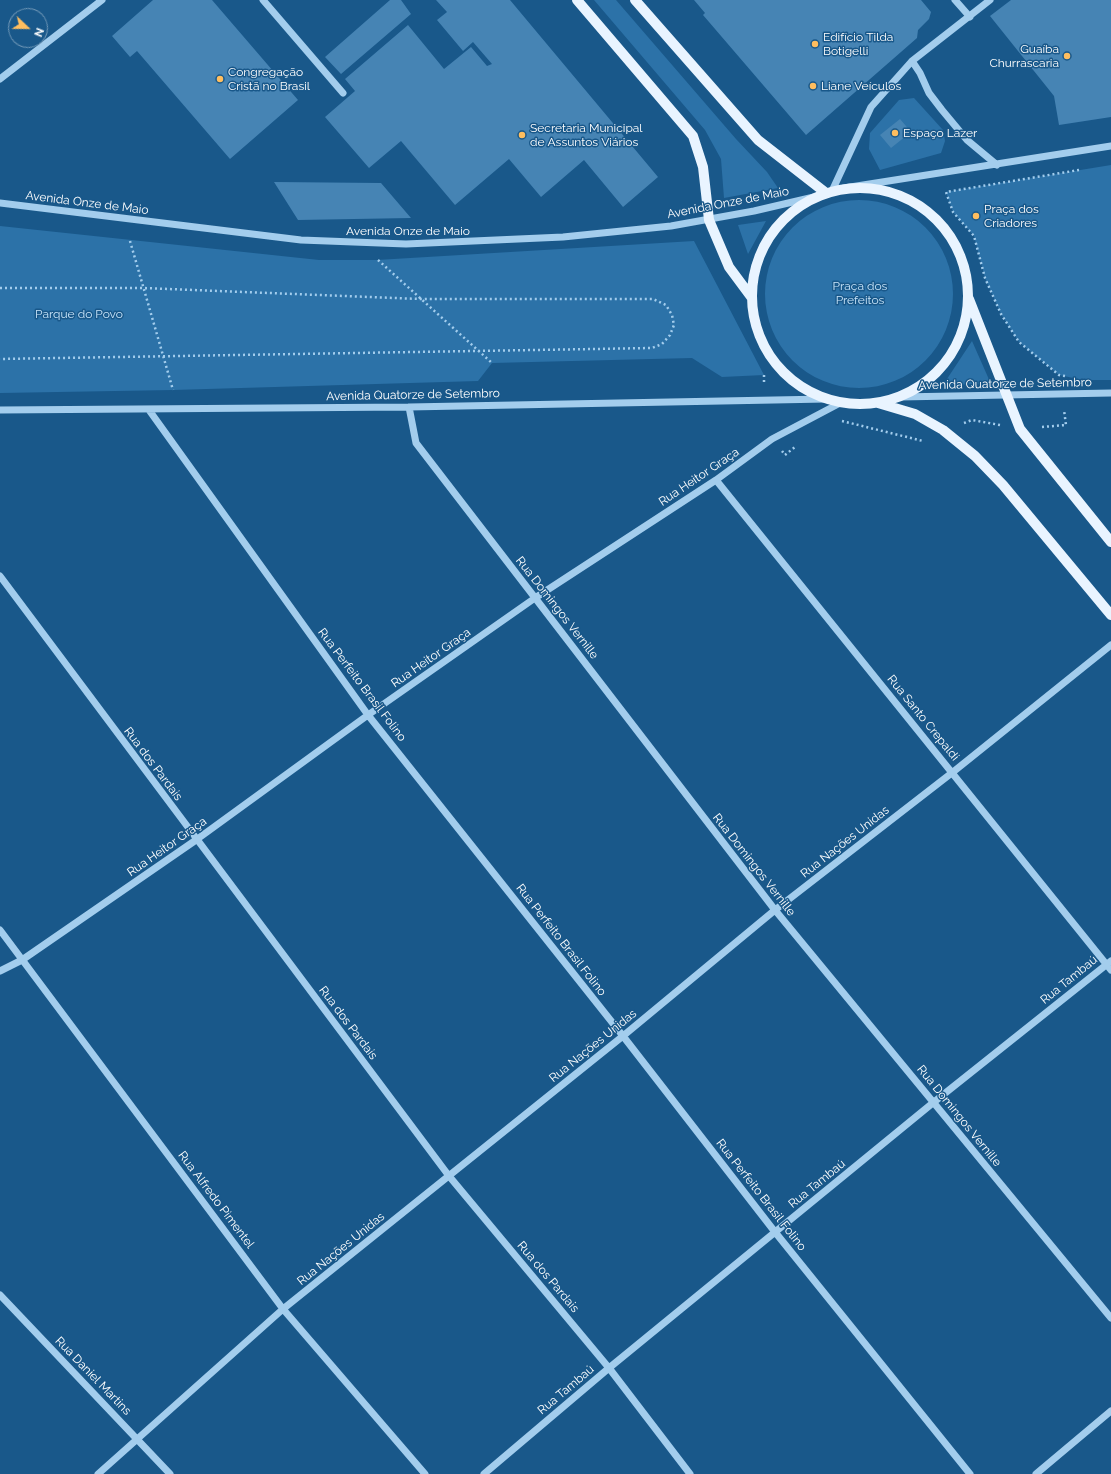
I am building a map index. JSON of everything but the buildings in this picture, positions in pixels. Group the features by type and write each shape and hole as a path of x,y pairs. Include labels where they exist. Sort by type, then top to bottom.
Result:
{"main road":[{"path":"576,0 693,136 703,167 709,220 729,267 752,298"},
{"path":"635,0 758,140 829,192"},
{"path":"969,299 961,336 941,368 900,397 863,405 826,399 807,391 778,367 762,341 752,318 752,298 762,250 784,219 814,197 844,188 882,189 917,202 946,228 964,261 969,299 1020,429 1111,542"},
{"path":"876,402 915,414 943,430 975,456 1003,485 1111,615"}],"street":[{"path":"0,79 102,0"},
{"path":"263,0 343,93"},
{"path":"955,0 970,17"},
{"path":"829,192 871,107 912,61 990,0"},
{"path":"912,61 920,73 929,93 942,110 967,140 997,165"},
{"path":"844,188 1111,146"},
{"name":"Avenida Onze de Maio","path":"0,203 301,240 406,244 562,237 671,226 709,220 814,197"},
{"name":"Avenida Quatorze de Setembro","path":"900,397 1111,393"},
{"name":"Avenida Quatorze de Setembro","path":"0,410 409,407 826,399"},
{"name":"Rua Heitor Graça","path":"0,971 22,960 196,840 368,715 535,598 716,480 772,439 842,402"},
{"name":"Rua Domingos Vernille","path":"409,407 416,443 775,910 1111,1318"},
{"name":"Rua Perfeito Brasil Folino","path":"149,410 368,715 623,1036 775,1232 970,1474"},
{"name":"Rua Santo Crepaldi","path":"716,480 1109,965"},
{"name":"Rua dos Pardais","path":"0,576 196,840 449,1176 609,1368 690,1474"},
{"name":"Rua Nações Unidas","path":"98,1474 283,1309 623,1036 775,910 953,772 1111,645"},
{"name":"Rua Alfredo Pimentel","path":"0,930 283,1309 425,1474"},
{"name":"Rua Tambaú","path":"484,1474 609,1368 934,1102 1109,965"},
{"name":"Rua Daniel Martins","path":"0,1294 170,1474"},
{"path":"1036,1474 1111,1411"}],"path":[{"path":"1071,377 1059,375 1019,342 1001,314 985,278 974,236 954,212 946,192 1080,170"},
{"path":"130,241 173,390"},
{"path":"378,260 492,363"},
{"path":"0,288 143,288 420,299 652,299 666,305 672,315 674,325 670,335 662,344 652,348 0,359"}],"green space":[{"path":"594,0 616,0 736,139 767,172 778,188 724,198 721,159 705,130"},
{"path":"914,98 943,130 945,141 941,153 880,170 869,149 870,133 899,100"},
{"path":"1111,165 1111,380 1083,380 1059,375 1019,342 1001,314 985,278 974,236 953,212 946,192"},
{"name":"Praça dos Prefeitos","path":"859,200 877,202 895,207 911,216 925,228 937,242 946,258 951,276 953,294 951,312 946,330 937,346 925,360 911,372 895,381 877,386 859,388 841,386 823,381 807,372 793,360 781,346 772,330 767,312 765,294 767,276 772,258 781,242 793,228 807,216 823,207 841,202"},
{"path":"766,221 748,254 738,225"},
{"name":"Parque do Povo","path":"0,226 319,260 377,260 694,241 764,375 722,377 692,358 492,363 478,381 173,390 0,393"},
{"path":"972,341 991,384 943,385"}],"place":[{"name":"Edifício Tilda Botigelli","path":"815,44"},
{"name":"Guaíba Churrascaria","path":"1067,56"},
{"name":"Congregação Cristã no Brasil","path":"220,79"},
{"name":"Liane Veículos","path":"813,86"},
{"name":"Espaço Lazer","path":"895,133"},
{"name":"Secretaria Municipal de Assuntos Viários","path":"522,135"},
{"name":"Praça dos Criadores","path":"976,216"}]}
